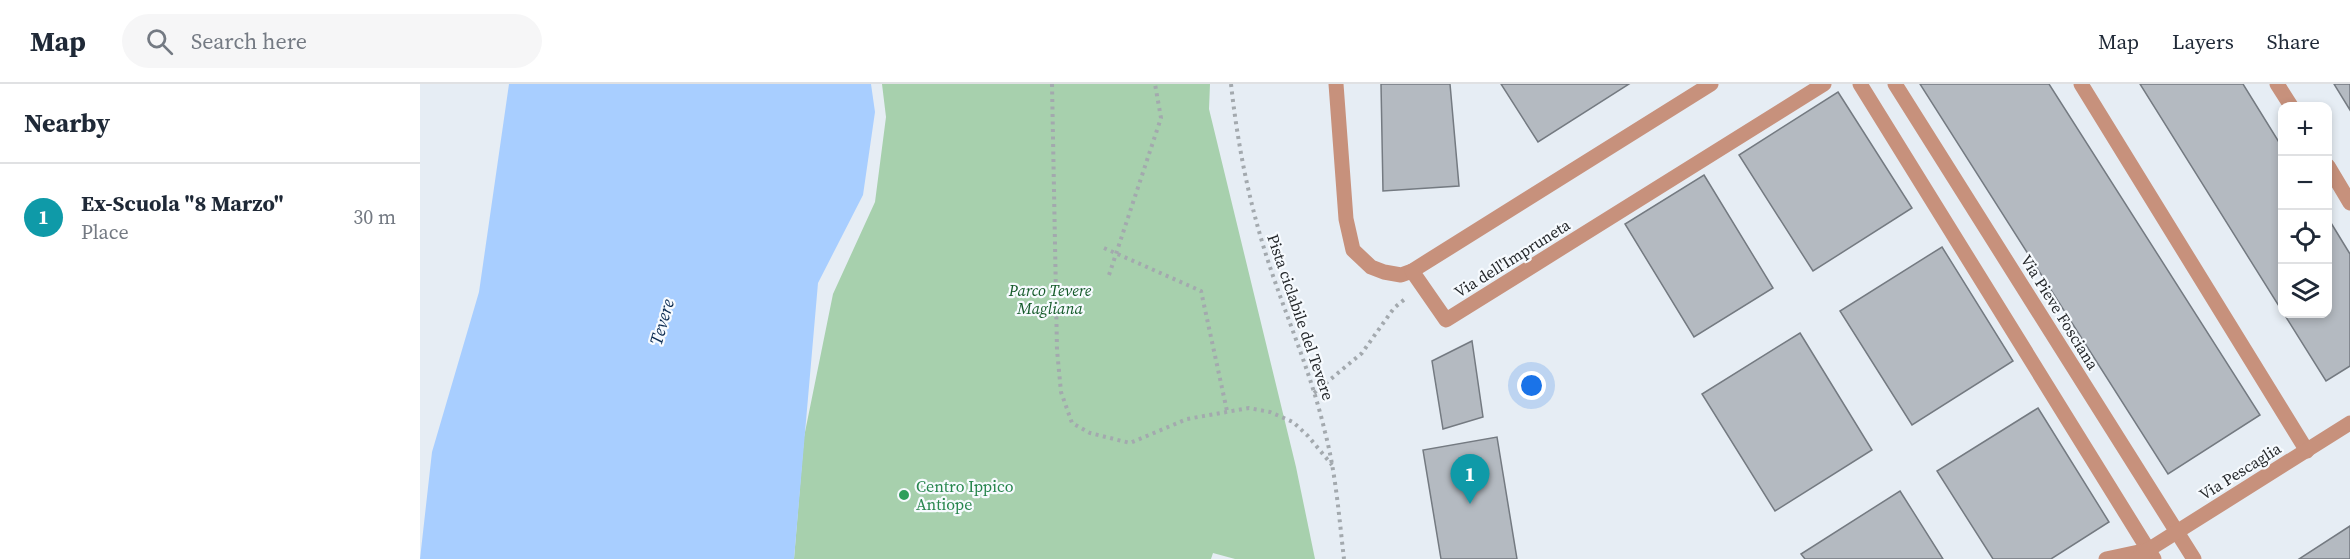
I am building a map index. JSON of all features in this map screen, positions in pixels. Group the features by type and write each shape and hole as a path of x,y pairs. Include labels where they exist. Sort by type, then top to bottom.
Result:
{"street":[{"path":"1336,84 1346,219 1353,250 1371,267 1401,275 1412,271 1711,84"},
{"name":"Via dell'Impruneta","path":"1412,271 1446,320 1824,84"},
{"path":"1860,84 2146,556"},
{"name":"Via Pieve Fosciana","path":"1895,84 2194,559"},
{"path":"2081,84 2307,451"},
{"path":"2277,84 2288,102"},
{"path":"2332,173 2350,202"},
{"name":"Via Pescaglia","path":"2106,559 2146,556 2177,531 2350,423"}],"path":[{"path":"1052,84 1057,350 1060,392 1072,423 1090,433 1130,443 1187,419 1249,408 1270,412 1293,422 1332,465"},
{"path":"1109,275 1161,118 1155,84"},
{"name":"Pista ciclabile del Tevere","path":"1231,84 1240,154 1247,187 1264,247 1314,393 1332,465 1344,559"},
{"path":"1104,248 1201,291 1227,411"},
{"path":"1314,393 1362,353 1394,309"}],"green space":[{"name":"Parco Tevere Magliana","path":"882,84 1210,84 1209,109 1296,467 1315,559 1235,559 1213,553 1211,559 794,559 804,437 833,294 875,202 886,117"}],"water":[{"name":"Tevere","path":"509,84 871,84 875,112 863,195 818,283 794,559 420,559 432,452 479,292"}],"building":[{"path":"1381,84 1450,84 1459,186 1383,191"},
{"path":"1501,84 1629,84 1538,142"},
{"path":"1920,84 2049,84 2260,415 2168,474"},
{"path":"2140,84 2243,84 2278,141 2278,305"},
{"path":"2334,84 2350,84 2350,110"},
{"path":"1838,92 1912,208 1813,271 1739,155"},
{"path":"1704,175 1773,288 1694,337 1625,224"},
{"path":"2332,225 2350,254 2350,366 2326,381 2287,318 2332,318"},
{"path":"1942,247 2013,361 1912,425 1840,311"},
{"path":"1800,333 1872,450 1775,511 1702,394"},
{"path":"1472,341 1483,417 1443,429 1432,361"},
{"path":"2038,408 2109,522 2051,559 1993,559 1937,471"},
{"path":"1497,437 1517,559 1441,559 1423,450"},
{"path":"1900,491 1943,559 1805,559 1801,554"},
{"path":"2350,526 2350,559 2299,559"}],"place":[{"name":"Centro Ippico Antiope","path":"904,495"},
{"name":"Ex-Scuola \"8 Marzo\"","path":"1470,504"}]}
